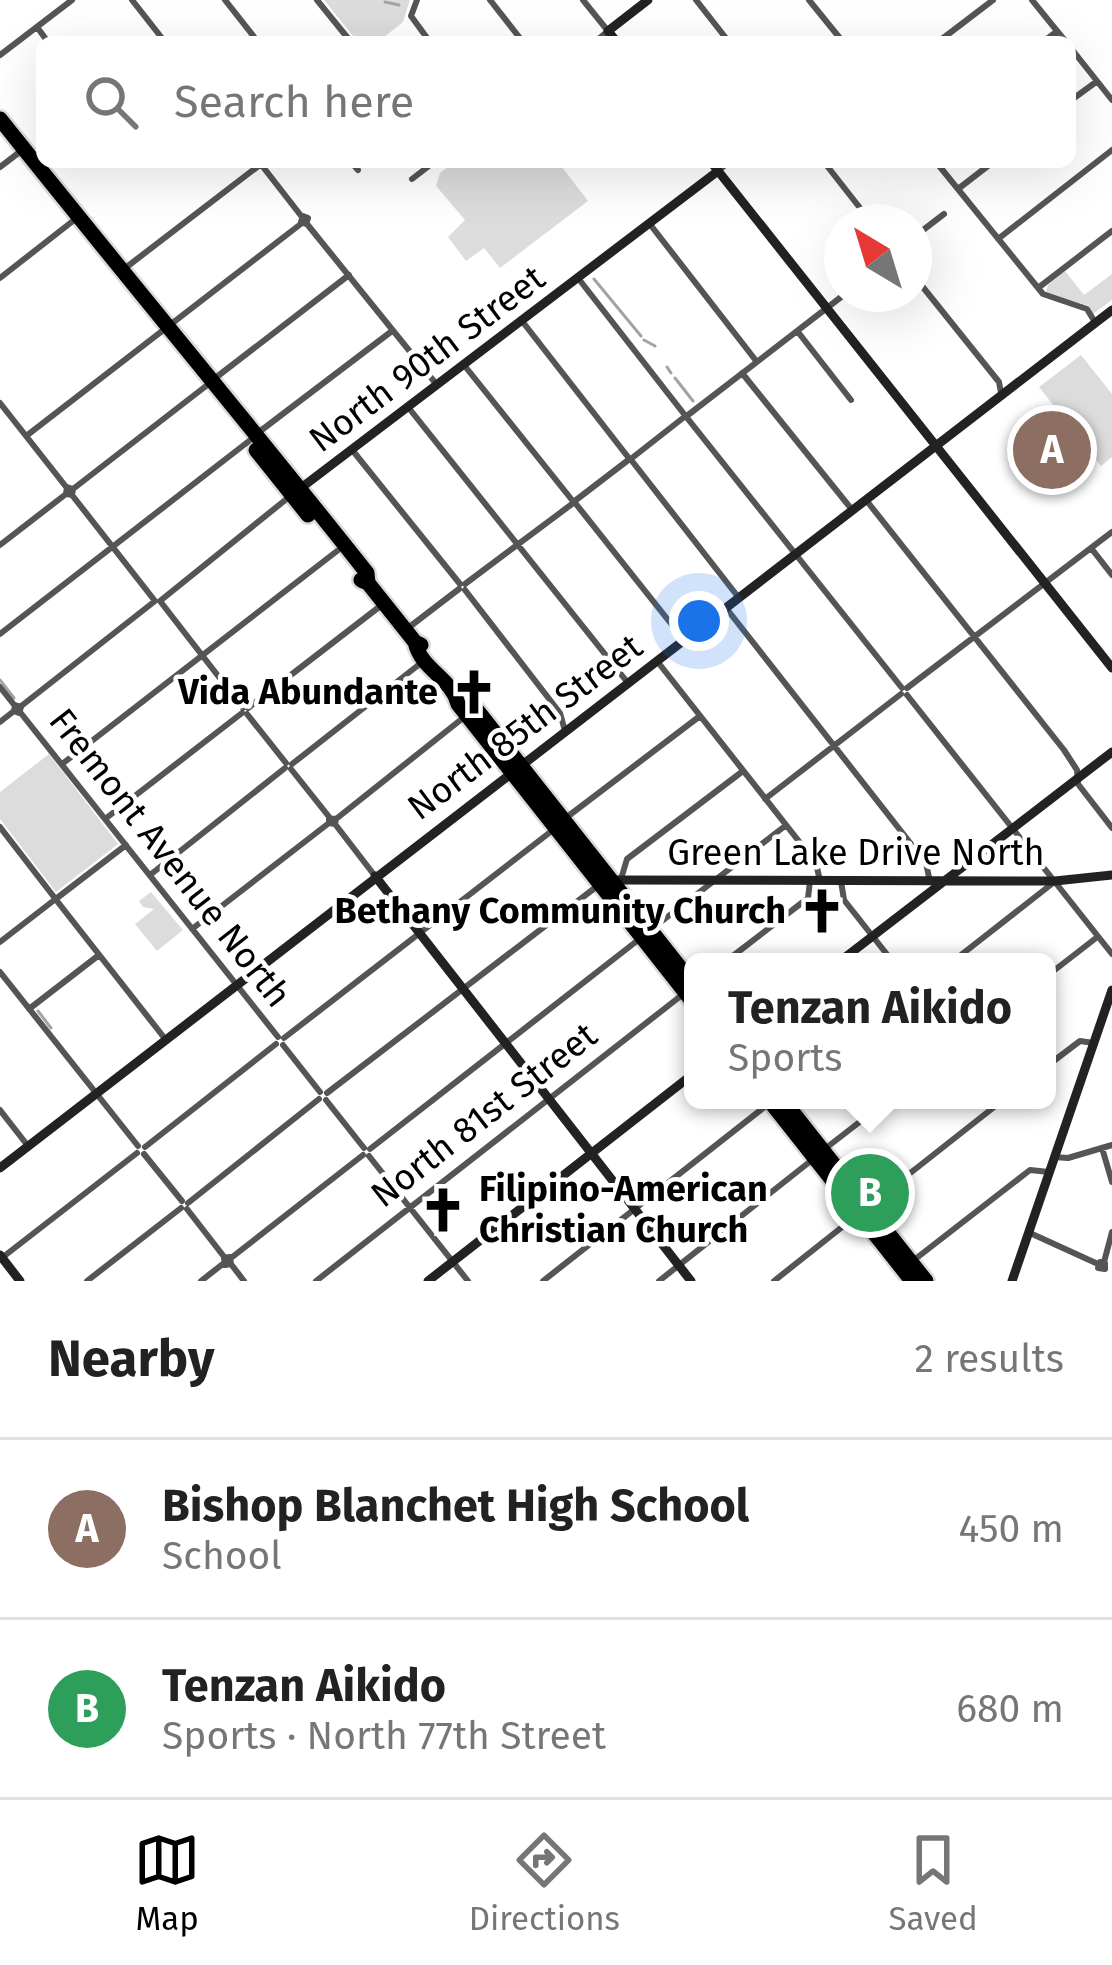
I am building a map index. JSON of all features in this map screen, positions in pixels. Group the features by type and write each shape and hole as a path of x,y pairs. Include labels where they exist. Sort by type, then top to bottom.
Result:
{"highway":[{"path":"0,119 33,154"},
{"path":"43,168 251,432 358,579 368,583 431,656 441,676"},
{"path":"209,384 224,409 251,432"},
{"path":"296,492 367,572 368,583"},
{"path":"410,636 423,661 441,676 467,715 516,768"},
{"path":"456,694 466,698 556,827 611,881 684,984"},
{"path":"781,1109 863,1210 905,1272 926,1281"}],"street":[{"path":"0,56 72,0"},
{"path":"132,0 160,36"},
{"path":"225,0 253,36"},
{"path":"317,0 346,36"},
{"path":"417,0 411,16 426,36"},
{"path":"490,0 518,36"},
{"path":"583,0 612,36"},
{"path":"602,36 648,0"},
{"path":"696,0 724,36"},
{"path":"809,0 838,36"},
{"path":"946,36 993,0"},
{"path":"1032,0 1061,36"},
{"path":"37,27 44,36"},
{"path":"1051,36 1057,31"},
{"path":"1076,55 1111,96"},
{"path":"1076,97 1097,81"},
{"path":"998,239 1112,151"},
{"path":"0,167 33,154"},
{"path":"121,272 254,168"},
{"path":"264,168 437,385"},
{"path":"412,179 426,168"},
{"name":"North 90th Street","path":"0,722 649,224 712,168"},
{"path":"716,168 824,305"},
{"path":"829,168 858,204"},
{"path":"941,168 1038,288 1054,301 1107,315"},
{"path":"958,189 985,168"},
{"path":"932,223 944,214"},
{"path":"0,278 78,217"},
{"path":"26,436 304,221"},
{"path":"649,224 757,362"},
{"path":"1038,288 1112,231"},
{"path":"0,544 350,275"},
{"path":"578,278 1112,954"},
{"path":"932,299 998,382 1000,397"},
{"path":"410,636 462,587 824,310"},
{"path":"829,312 1112,668"},
{"name":"North 85th Street","path":"0,1168 1107,315"},
{"path":"522,321 739,598"},
{"path":"0,634 251,432 393,330"},
{"path":"797,331 851,400"},
{"path":"464,365 684,640"},
{"path":"742,373 853,511"},
{"path":"0,403 692,1281"},
{"path":"408,407 628,683"},
{"path":"352,449 560,713 566,731"},
{"path":"866,500 1073,762 1078,784 1112,828"},
{"path":"765,799 1112,532"},
{"path":"1091,548 1112,575"},
{"path":"62,764 337,551"},
{"path":"105,819 384,603"},
{"path":"726,608 929,868 930,882"},
{"path":"150,875 423,661"},
{"path":"657,661 817,866 808,898 736,953"},
{"name":"Fremont Avenue North","path":"0,687 468,1281"},
{"path":"192,929 467,715"},
{"path":"20,1281 1,1258 700,716"},
{"path":"851,953 1112,752"},
{"path":"87,1281 462,987 611,881 627,859 743,771"},
{"path":"202,1281 786,826"},
{"path":"0,827 166,1040"},
{"path":"0,942 126,845"},
{"name":"Green Lake Drive North","path":"611,881 1055,881 1112,875"},
{"path":"841,881 842,897 886,953"},
{"path":"963,953 1055,881"},
{"path":"1056,969 1097,937"},
{"path":"29,1009 99,955"},
{"path":"0,972 244,1281"},
{"path":"1012,1281 1107,1016 1112,990"},
{"name":"North 81st Street","path":"316,1281 684,998"},
{"path":"1056,1059 1080,1041 1094,1043"},
{"path":"428,1281 684,1081"},
{"path":"543,1281 764,1109"},
{"path":"659,1281 876,1109"},
{"path":"774,1281 991,1109"},
{"path":"0,1110 28,1146"},
{"path":"1054,1157 1068,1158 1112,1145"},
{"path":"1102,1148 1112,1182"},
{"path":"905,1272 1030,1170 1049,1172"},
{"path":"1028,1232 1104,1267"},
{"path":"1094,1281 1104,1267 1112,1232"}],"shaded area":[{"path":"324,0 410,0 403,22 386,36 353,36"},
{"path":"446,168 563,168 588,201 500,268 484,248 466,261 448,237 465,220 436,186"},
{"path":"1065,271 1084,295 1112,274 1112,300 1093,314 1089,306 1046,292"},
{"path":"1081,355 1112,394 1112,457 1101,466 1039,387"},
{"path":"49,754 118,844 56,892 0,819 0,792"},
{"path":"151,892 183,930 157,951 135,924 154,909 139,901"}],"waterway":[{"path":"385,2 399,5"},
{"path":"594,279 641,336"},
{"path":"644,340 655,346"},
{"path":"667,367 671,373"},
{"path":"675,378 693,401"},
{"path":"0,680 14,698"},
{"path":"38,1011 51,1028"}],"place":[{"name":"Bishop Blanchet High School","path":"1052,450"},
{"name":"Vida Abundante","path":"474,692"},
{"name":"Bethany Community Church","path":"822,911"},
{"name":"Tenzan Aikido","path":"870,1193"},
{"name":"Filipino-American Christian Church","path":"443,1210"}]}
